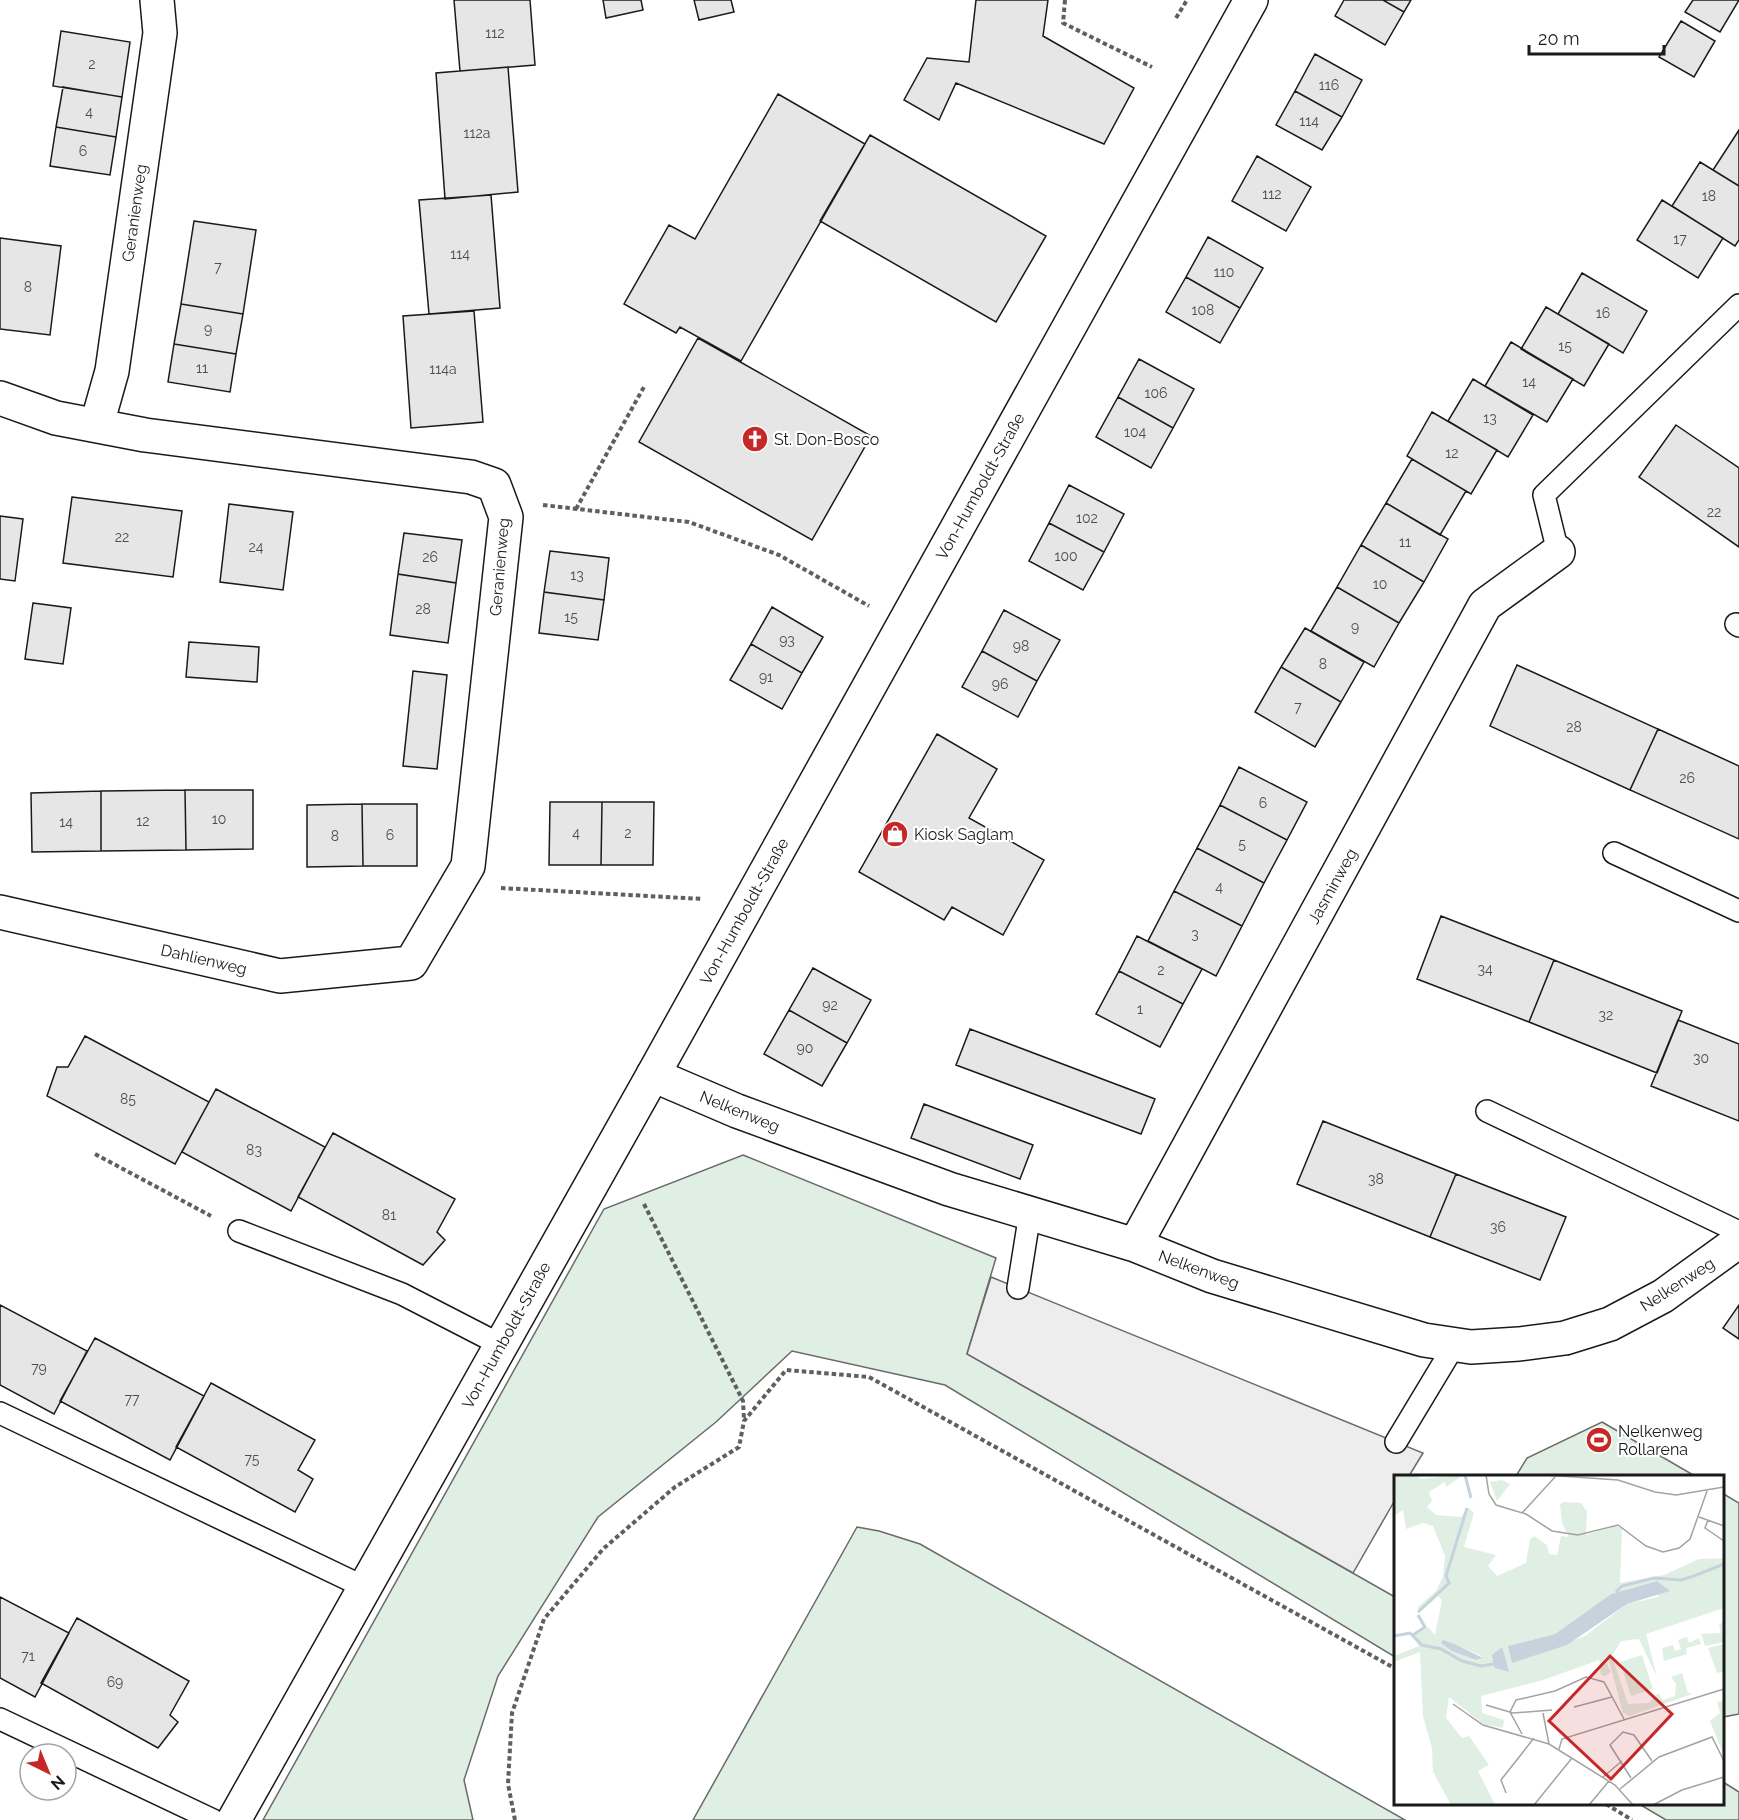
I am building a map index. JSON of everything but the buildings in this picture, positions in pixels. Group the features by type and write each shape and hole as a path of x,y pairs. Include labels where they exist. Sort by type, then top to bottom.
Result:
{"street":[{"name":"Geranienweg","path":"97,424 111,371 160,33 157,0"},
{"name":"Von-Humboldt-Straße","path":"234,1820 653,1075 1251,0"},
{"name":"Geranienweg","path":"0,398 56,418 146,435 471,477 494,485 506,517 468,866 411,963"},
{"name":"Jasminweg","path":"1135,1245 1485,606 1558,552"},
{"name":"Dahlienweg","path":"0,912 280,976 411,963"},
{"name":"Nelkenweg","path":"653,1075 737,1112 949,1189 1135,1245 1212,1276 1424,1340 1472,1347 1519,1344 1565,1338 1610,1324 1664,1296 1739,1241"}],"lane":[{"path":"1558,552 1544,495 1739,305"},
{"path":"1614,853 1739,911"},
{"path":"1487,1111 1739,1232"},
{"path":"1018,1288 1030,1213"},
{"path":"240,1231 402,1294 501,1345"},
{"path":"1396,1442 1455,1344"},
{"path":"0,1413 364,1587"},
{"path":"0,1719 213,1820"}],"path":[{"path":"1065,0 1063,22 1152,67"},
{"path":"1176,18 1187,0"},
{"path":"576,509 645,385"},
{"path":"500,500 689,522 780,555 875,610"},
{"path":"455,888 507,888 713,900"},
{"path":"95,1154 240,1231"},
{"path":"515,1820 508,1784 512,1713 544,1619 603,1549 675,1487 739,1447 744,1421 742,1401 644,1204"},
{"path":"744,1421 786,1370 869,1377 1394,1668"},
{"path":"1609,1805 1632,1820"}],"green space":[{"path":"743,1155 996,1258 967,1354 1394,1596 1394,1656 945,1385 792,1351 716,1422 598,1517 498,1676 464,1780 473,1820 263,1820 604,1209"},
{"name":"Nelkenweg Rollarena","path":"1602,1422 1693,1475 1517,1475 1527,1458"},
{"name":"Nelkenweg Rollarena","path":"1724,1494 1739,1503 1739,1714 1724,1717"},
{"path":"857,1527 879,1531 920,1544 1405,1820 693,1820"},
{"path":"1724,1783 1739,1792 1739,1820 1666,1820 1641,1805 1724,1805"}],"shaded area":[{"path":"991,1277 1423,1453 1410,1475 1394,1475 1394,1502 1353,1573 967,1354"}],"place":[{"name":"St. Don-Bosco","path":"755,439"},
{"name":"Kiosk Saglam","path":"895,834"},
{"name":"Nelkenweg Rollarena","path":"1599,1440"}]}
